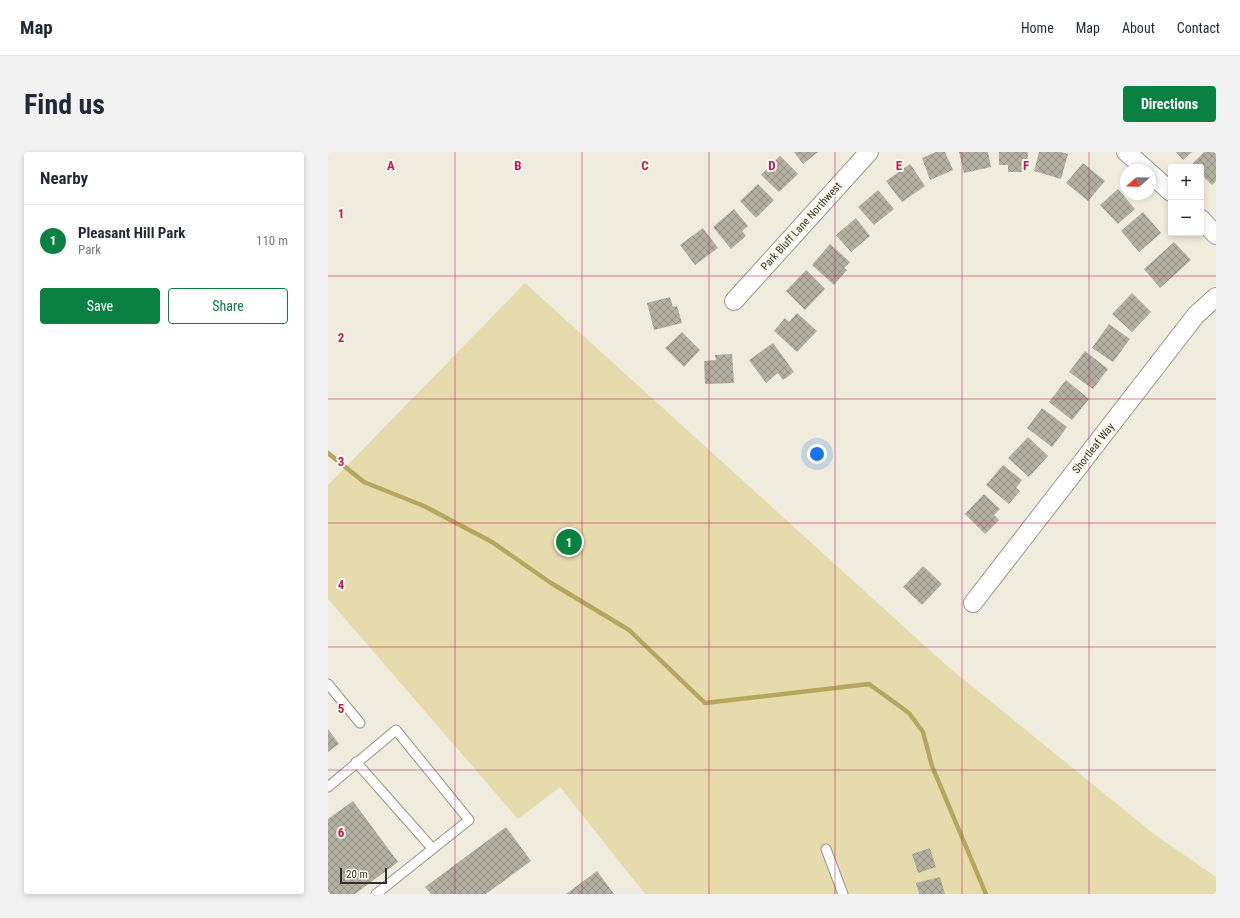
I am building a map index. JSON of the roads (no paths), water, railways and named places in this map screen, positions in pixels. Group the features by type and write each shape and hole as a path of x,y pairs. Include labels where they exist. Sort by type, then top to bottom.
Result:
{"street":[{"name":"Park Bluff Lane Northwest","path":"734,301 869,152"},
{"path":"1126,152 1140,164"},
{"path":"1156,178 1168,189"},
{"path":"1204,222 1216,235"},
{"name":"Shortleaf Way","path":"973,603 1196,315 1216,297"}],"lane":[{"path":"328,684 360,723"},
{"path":"328,786 396,730 468,820 376,894"},
{"path":"356,762 432,848"},
{"path":"826,849 843,894"}],"waterway":[{"path":"328,453 364,482 424,506 492,542 551,583 629,630 705,703 869,684 909,713 923,732 932,766 986,894"}],"place":[{"name":"Pleasant Hill Park","path":"569,542"}]}
